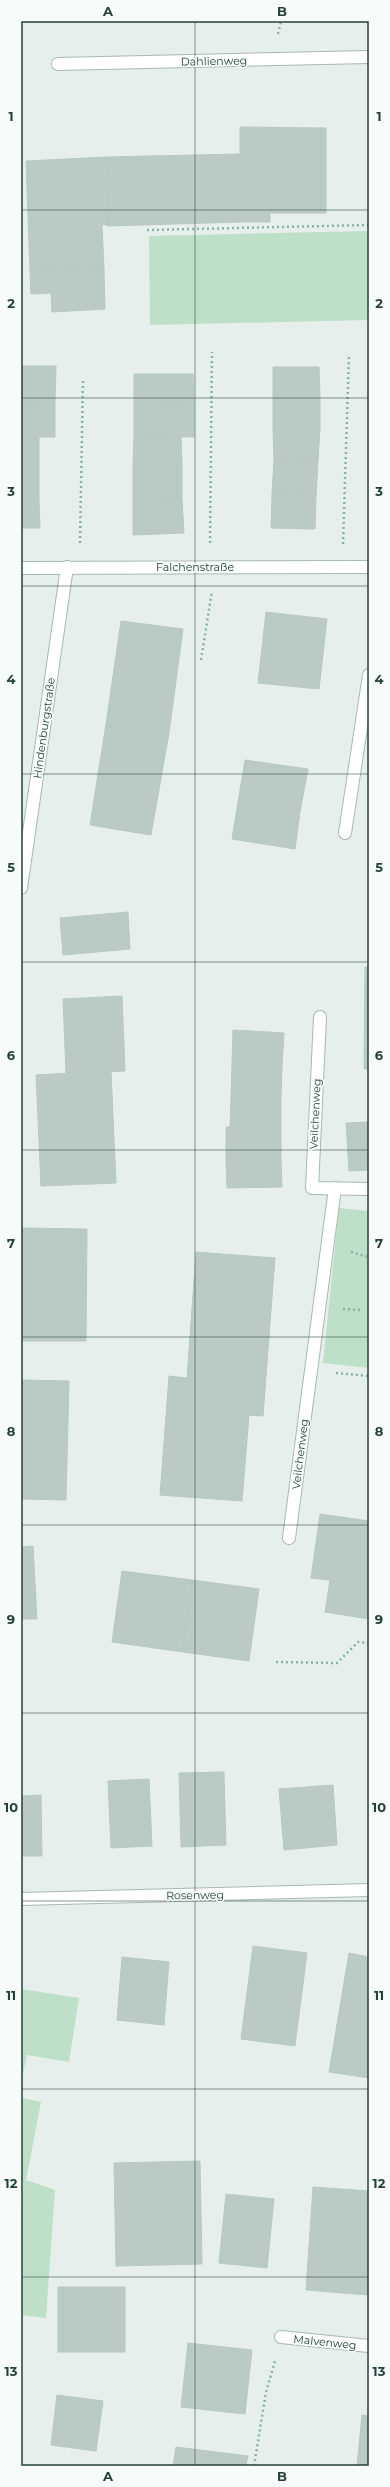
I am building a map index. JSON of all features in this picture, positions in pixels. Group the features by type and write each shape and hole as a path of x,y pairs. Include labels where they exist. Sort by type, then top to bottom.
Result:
{"street":[{"name":"Dahlienweg","path":"58,64 369,57"},
{"name":"Falchenstraße","path":"21,568 369,567"},
{"name":"Hindenburgstraße","path":"21,888 67,568"},
{"path":"345,833 369,675"},
{"name":"Veilchenweg","path":"320,1017 312,1188 369,1189"},
{"name":"Veilchenweg","path":"289,1538 335,1188"},
{"name":"Rosenweg","path":"21,1899 369,1890"},
{"name":"Malvenweg","path":"281,2337 369,2346"}],"path":[{"path":"147,230 369,224"},
{"path":"201,660 213,567 212,352"},
{"path":"343,567 349,354"},
{"path":"80,567 83,378"},
{"path":"311,1370 369,1376"},
{"path":"276,1662 337,1663 358,1642 369,1643"},
{"path":"254,2466 266,2392 281,2337"}],"green space":[{"path":"369,231 369,320 150,325 149,236"},
{"path":"339,1208 369,1211 369,1368 323,1363"},
{"path":"21,1989 79,1998 69,2062 27,2055 21,2082"},
{"path":"23,2098 41,2102 26,2180 55,2190 46,2318 21,2315"}],"building":[{"path":"240,127 326,128 326,213 270,213 270,222 240,222"},
{"path":"240,154 240,222 109,226 107,157"},
{"path":"107,157 109,226 102,224 104,269 30,272 26,161"},
{"path":"104,269 105,309 52,312 51,293 31,294 30,272"},
{"path":"21,366 56,366 55,402 21,401"},
{"path":"273,367 319,367 320,398 273,398"},
{"path":"134,374 193,374 194,405 134,406"},
{"path":"273,398 320,398 320,428 273,428"},
{"path":"21,401 55,402 55,437 21,437"},
{"path":"194,405 194,437 134,436 134,406"},
{"path":"273,428 320,428 318,461 274,459"},
{"path":"39,436 39,467 21,467 21,437"},
{"path":"134,436 181,437 182,464 133,464"},
{"path":"274,459 318,461 316,496 272,494"},
{"path":"133,464 182,464 182,499 133,500"},
{"path":"21,467 39,467 39,498 21,498"},
{"path":"272,494 316,496 315,529 271,528"},
{"path":"21,498 39,498 40,528 21,528"},
{"path":"182,499 184,533 133,535 133,500"},
{"path":"266,612 327,619 319,689 258,683"},
{"path":"121,621 183,629 169,733 106,724"},
{"path":"106,724 169,733 151,835 90,825"},
{"path":"245,760 308,769 300,812 238,802"},
{"path":"238,802 300,812 295,849 232,839"},
{"path":"128,912 130,949 63,955 60,918"},
{"path":"365,967 369,967 369,1069 364,1069"},
{"path":"122,996 125,1071 66,1073 63,999"},
{"path":"233,1030 284,1033 282,1066 232,1063"},
{"path":"232,1063 282,1066 281,1098 231,1097"},
{"path":"111,1071 116,1183 41,1186 36,1075"},
{"path":"231,1097 281,1098 281,1126 230,1127"},
{"path":"369,1122 369,1170 349,1171 346,1123"},
{"path":"281,1126 281,1159 226,1160 226,1127"},
{"path":"281,1159 282,1187 227,1188 226,1160"},
{"path":"21,1228 87,1229 86,1341 21,1341"},
{"path":"196,1252 275,1258 263,1416 249,1415 242,1501 160,1495 169,1376 187,1378"},
{"path":"21,1380 69,1381 66,1500 21,1499"},
{"path":"320,1514 369,1521 369,1619 325,1612 330,1580 311,1578"},
{"path":"33,1546 37,1619 21,1619 21,1547"},
{"path":"122,1571 192,1580 183,1652 112,1642"},
{"path":"192,1580 259,1589 249,1661 183,1652"},
{"path":"224,1772 226,1845 181,1847 179,1773"},
{"path":"149,1779 152,1846 111,1848 108,1781"},
{"path":"333,1785 337,1845 284,1850 279,1789"},
{"path":"41,1795 42,1856 21,1856 21,1796"},
{"path":"253,1946 307,1953 295,2046 241,2039"},
{"path":"349,1953 369,1957 369,2078 329,2072"},
{"path":"122,1957 169,1962 164,2025 117,2020"},
{"path":"200,2161 202,2264 116,2266 114,2163"},
{"path":"313,2187 369,2191 368,2295 306,2290"},
{"path":"226,2194 274,2199 267,2268 219,2263"},
{"path":"58,2287 125,2287 125,2352 58,2352"},
{"path":"188,2343 252,2350 245,2414 181,2407"},
{"path":"57,2395 103,2401 96,2451 51,2445"},
{"path":"362,2415 369,2416 369,2466 357,2466"},
{"path":"176,2447 248,2456 246,2466 173,2466"}]}
